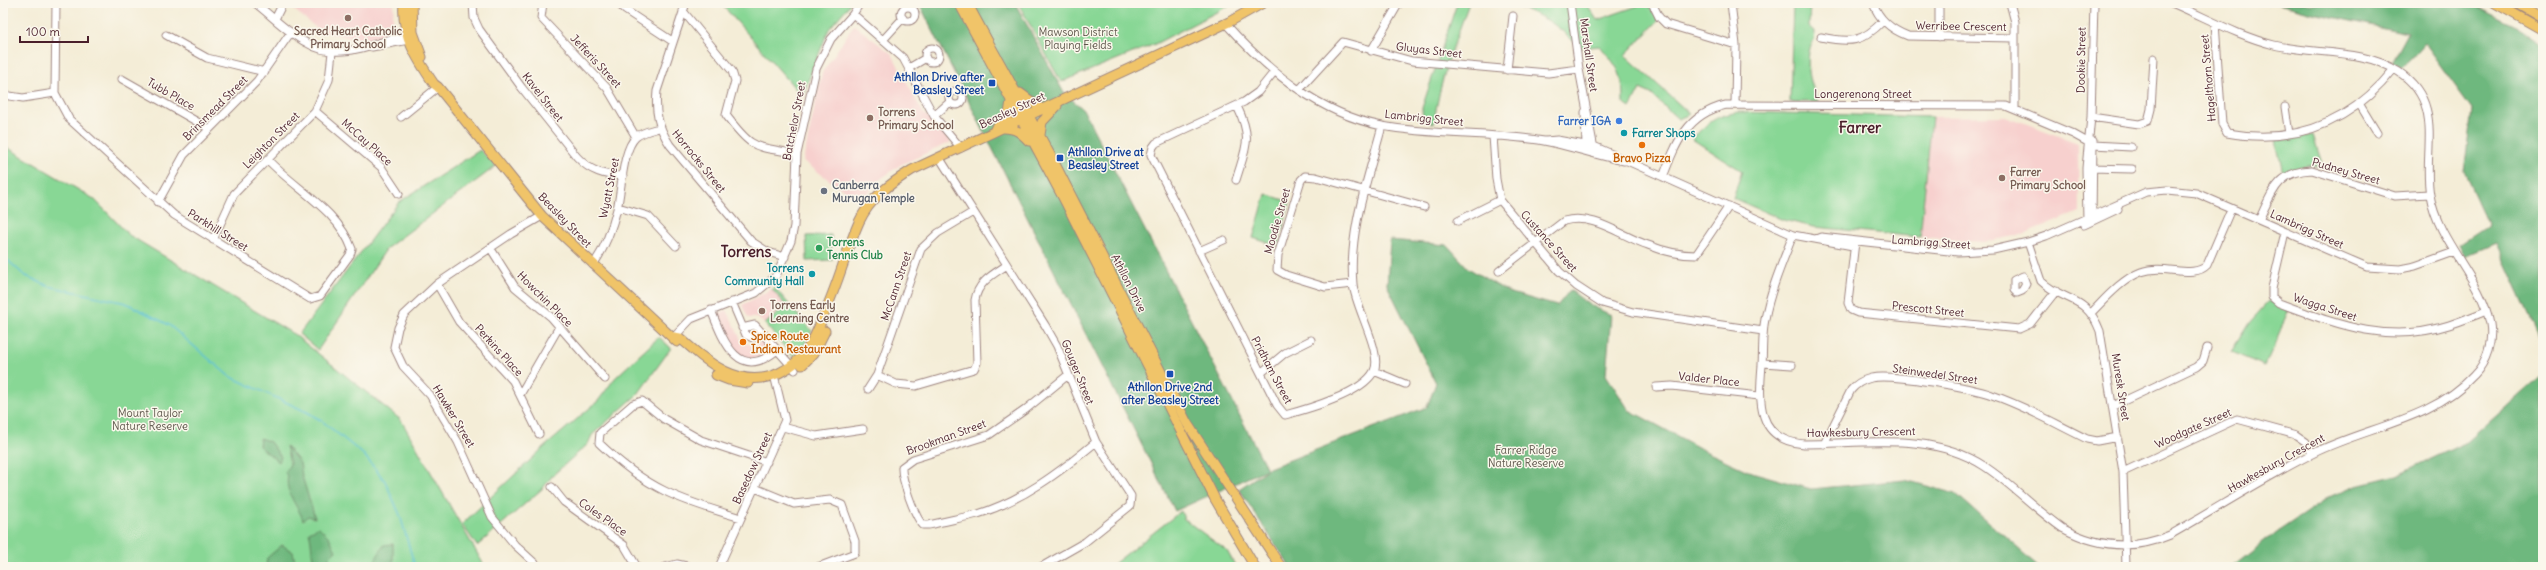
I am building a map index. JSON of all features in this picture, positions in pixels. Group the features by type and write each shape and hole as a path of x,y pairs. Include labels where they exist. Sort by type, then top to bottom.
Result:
{"main road":[{"name":"Beasley Street","path":"404,3 411,36 420,54 437,81 438,86 542,216 593,265 707,368 723,378 754,384 775,378 807,361 819,345 832,308 832,299 859,222 869,206 894,181 939,157 1043,110 1227,23 1263,3"},
{"name":"Beasley Street","path":"411,36 412,3"},
{"name":"Athllon Drive","path":"959,3 1011,101 1040,136 1194,434 1282,567"},
{"name":"Athllon Drive","path":"966,3 1011,83 1037,149 1215,499 1255,567"},
{"path":"2494,3 2543,30"},
{"path":"2517,3 2543,18"},
{"path":"1011,83 1023,96 1043,110"},
{"path":"1040,136 1042,122 1067,98"},
{"path":"986,136 1005,120 1011,106 1011,101"},
{"path":"1004,128 1012,128 1020,132 1037,149"}],"street":[{"name":"Parkhill Street","path":"56,3 56,93 69,120 158,202 190,227 310,299 320,296 350,255 352,249 333,217 284,177 268,160"},
{"path":"256,3 306,43 332,52 370,46 375,48 411,36"},
{"path":"275,19 283,3"},
{"name":"Kavel Street","path":"473,3 474,18 479,29 522,88 578,158 585,166 596,172 623,176"},
{"name":"Jefferis Street","path":"543,3 541,18 607,88 636,137"},
{"path":"618,3 625,10 672,42"},
{"name":"Horrocks Street","path":"686,3 657,91 656,105 659,128 670,145 751,241 768,252 784,257"},
{"name":"Batchelor Street","path":"674,337 691,320 711,310 756,293 771,281 784,257 794,226 797,154 820,60 831,39 853,14 860,3"},
{"path":"1371,51 1399,3"},
{"name":"Marshall Street","path":"1570,3 1579,69 1586,109 1590,121 1594,149"},
{"path":"1652,3 1659,17 1666,24 1736,45"},
{"path":"1731,3 1736,45 1735,105"},
{"name":"Werribee Crescent","path":"1873,3 1883,21 1894,30 1908,36 2015,38"},
{"path":"2010,3 2015,22 2015,108"},
{"name":"Dookie Street","path":"2089,219 2094,3"},
{"name":"Hawkesbury Crescent","path":"1794,235 1766,310 1763,331 1759,396 1762,414 1776,435 1797,444 1910,442 1926,443 1957,451 1986,467 2062,528 2088,540 2124,546 2150,542 2170,535 2312,454 2428,408 2464,384 2480,368 2489,348 2491,332 2486,311 2436,218 2429,194 2430,127 2427,111 2410,82 2394,69 2371,59 2275,45 2215,23 2172,3"},
{"path":"1939,5 1939,37"},
{"path":"683,11 735,76 726,115 742,135 756,147 797,154"},
{"path":"853,14 903,58 934,116 961,148"},
{"path":"1507,70 1513,16"},
{"path":"883,40 903,18"},
{"path":"1821,37 1845,41 1859,39 1872,32 1883,21"},
{"name":"Lambrigg Street","path":"1227,23 1274,72 1299,90 1334,110 1382,126 1493,136 1594,149 1630,162 1794,235 1816,239 1819,241 1958,256 1993,254 2029,245 2146,192 2167,190 2196,193 2353,262 2383,269 2415,266 2454,252"},
{"name":"Hagelthorn Street","path":"2215,23 2222,124 2225,131 2253,137 2289,134 2316,128 2360,105 2394,69"},
{"name":"Brinsmead Street","path":"158,202 184,155 208,128 265,72 291,32"},
{"path":"166,35 207,58 265,72"},
{"name":"Gluyas Street","path":"1299,90 1343,42 1371,51 1412,61 1548,73 1579,69"},
{"name":"Leighton Street","path":"213,240 234,194 315,111 329,80 332,52"},
{"path":"908,68 926,58"},
{"path":"2091,117 2139,124 2148,121 2154,58"},
{"name":"Pridham Street","path":"1274,72 1257,92 1236,106 1156,143 1151,150 1154,162 1280,410 1286,415 1357,389 1374,371"},
{"name":"Tubb Place","path":"122,78 208,128"},
{"path":"401,117 438,86"},
{"path":"3,95 23,98 56,93"},
{"path":"934,116 950,102"},
{"name":"Longerenong Street","path":"1663,177 1677,142 1692,121 1717,107 1735,105 1988,106 2015,108 2090,143"},
{"path":"2360,105 2377,133"},
{"path":"1236,106 1245,124 1248,136 1236,180"},
{"path":"2284,106 2289,134"},
{"name":"Marshall Street","path":"1586,109 1586,147"},
{"name":"McCay Place","path":"315,111 378,164 399,194"},
{"path":"1382,126 1353,249 1353,284 1375,356 1376,363 1374,371 1405,384"},
{"path":"636,137 659,128"},
{"name":"Custance Street","path":"1493,136 1496,179 1500,200 1536,244 1576,286 1611,306 1633,312 1763,331"},
{"name":"Wyatt Street","path":"593,265 602,251 618,208 629,150 636,137"},
{"path":"2090,143 2131,147"},
{"name":"Dookie Street","path":"2089,219 2092,168 2090,143"},
{"name":"Gouger Street","path":"939,157 1045,324 1057,346 1096,442 1120,478 1132,501 1130,506 1085,542 1041,567"},
{"path":"2092,168 2132,169"},
{"name":"Pudney Street","path":"2259,220 2278,183 2301,170 2312,170 2395,196 2429,194"},
{"name":"Moodie Street","path":"1353,284 1325,287 1281,274 1276,264 1298,185 1305,176 1366,190 1424,207"},
{"path":"1458,221 1500,200"},
{"path":"1499,271 1564,222 1578,219 1601,225 1648,245 1696,255 1729,206"},
{"path":"618,208 648,216 676,246"},
{"path":"2091,313 2128,279 2141,272 2161,268 2191,273 2200,272 2207,265 2231,209"},
{"name":"McCann Street","path":"868,389 877,375 921,249 938,233 973,212"},
{"name":"Hawker Street","path":"539,567 515,545 492,517 454,435 430,394 403,366 396,352 395,338 401,320 437,284 542,216"},
{"name":"Wagga Street","path":"2285,232 2272,288 2272,297 2279,303 2354,329 2385,333 2414,333 2448,326 2486,311"},
{"path":"1199,251 1224,240"},
{"name":"Prescott Street","path":"1855,244 1848,303 1851,310 1858,313 2018,329 2030,324 2056,291"},
{"path":"2026,280 2039,277 2029,245"},
{"name":"Howchin Place","path":"490,249 516,287 551,317 605,379"},
{"path":"877,375 896,384 911,386 968,373 974,369 977,363 975,300 977,291 982,283 1007,265"},
{"name":"Muresk Street","path":"2039,277 2046,286 2080,303 2091,313 2100,332 2123,472 2124,546 2126,567"},
{"name":"Perkins Place","path":"437,284 459,322 514,381 521,393 539,434"},
{"path":"732,302 745,334 751,338 764,334"},
{"path":"711,310 725,345 736,356 756,360 766,358 777,350"},
{"path":"742,328 755,325 794,368"},
{"path":"521,393 559,328"},
{"path":"1260,373 1285,353 1312,340"},
{"path":"2113,406 2196,367 2203,360 2207,348"},
{"path":"1762,363 1792,365"},
{"name":"Brookman Street","path":"1068,375 1025,410 989,435 913,459 905,464 902,467 903,481 919,518 924,525 929,525 978,514 1009,501 1049,479 1096,442"},
{"name":"Steinwedel Street","path":"1824,444 1851,390 1856,385 1872,377 1952,385 1980,391 2002,398 2087,439 2097,442 2118,437"},
{"name":"Basedow Street","path":"718,567 783,427 785,413 775,378"},
{"name":"Valder Place","path":"1656,387 1672,386 1759,396"},
{"path":"741,518 674,497 634,474 599,443 600,433 633,404 642,401 664,419 701,440 767,462"},
{"name":"Woodgate Street","path":"2123,472 2237,419 2296,435 2306,442 2312,454"},
{"path":"783,427 816,436 863,429"},
{"name":"Coles Place","path":"552,487 564,502 624,545 638,567"},
{"path":"755,488 794,504 830,500 842,505 855,541 855,553 818,567"},
{"path":"665,567 677,564 691,567"}],"shaded area":[{"name":"Sacred Heart Catholic Primary School","path":"286,3 394,3 392,30 364,41 320,31"},
{"name":"Torrens Primary School","path":"854,25 892,54 923,113 934,122 951,142 900,165 879,180 861,203 803,161 822,73"},
{"name":"Farrer Primary School","path":"2006,116 2078,143 2079,212 2025,234 1983,242 1920,237 1932,117"},
{"name":"Torrens Early Learning Centre","path":"772,289 787,306 765,324 757,318 748,318 742,305"},
{"path":"727,310 742,342 754,346 763,341 773,353 768,356 749,359 733,353 714,316"}],"green space":[{"path":"718,3 851,3 829,29 802,96 725,8"},
{"path":"919,3 1015,3 1064,93 1083,109 1267,469 1175,511"},
{"name":"Mawson District Playing Fields","path":"1018,3 1234,3 1155,44 1061,82"},
{"path":"1457,3 1469,3 1444,77 1436,107 1434,123 1423,121 1422,108"},
{"path":"1507,3 1586,3 1597,20 1646,3 1659,20 1625,55 1690,114 1678,119 1651,94 1640,89 1630,108 1623,103 1622,84 1619,72 1612,60 1600,46 1580,48 1555,25 1538,15"},
{"path":"1793,3 1810,3 1809,26 1815,31 1809,52 1808,65 1818,102 1790,102"},
{"path":"2276,3 2467,3 2513,25 2543,44 2543,346 2496,243 2465,256 2459,244 2488,225 2464,172 2472,109 2424,43 2402,68 2392,63 2408,33 2313,13"},
{"path":"1739,112 1932,117 1920,237 1814,227 1783,220 1733,198 1742,171 1692,139 1712,121"},
{"path":"2313,135 2323,167 2307,166 2283,174 2276,141"},
{"name":"Mount Taylor Nature Reserve","path":"3,145 94,199 129,235 295,335 401,420 485,567 3,567"},
{"path":"480,150 496,166 387,248 318,350 299,334 399,202"},
{"path":"1266,194 1290,202 1278,246 1253,238"},
{"name":"Torrens Tennis Club","path":"831,235 832,260 807,261 806,236"},
{"name":"Farrer Ridge Nature Reserve","path":"1390,240 1447,245 1468,268 1508,292 1557,306 1570,290 1588,304 1611,315 1606,375 1629,410 1707,452 1748,471 1811,489 1905,480 1956,494 2039,567 1290,567 1239,489 1269,468 1427,407 1436,383 1387,285"},
{"path":"774,287 812,331 805,344 793,357 765,324 786,306 772,289"},
{"path":"2269,301 2289,310 2265,366 2231,352 2249,323"},
{"path":"659,337 671,348 638,394 592,435 588,444 553,475 543,488 477,546 462,524 542,449 598,401 615,378"},
{"path":"2543,374 2543,567 2232,567 2277,532 2329,497 2357,485 2397,475 2467,442"},
{"path":"260,438 270,442 281,457 279,462 259,446"},
{"path":"286,446 300,463 302,476 315,518 308,516 303,520 292,499 288,488 288,476 285,473 290,464"},
{"path":"1181,511 1184,519 1227,551 1236,567 1110,567"},
{"path":"319,527 329,537 336,551 329,557 329,567 316,567 313,558 309,532"},
{"path":"393,544 393,567 371,567 384,545"},
{"path":"282,545 293,552 296,567 266,566 267,558"}],"waterway":[{"path":"3,256 24,275 48,286 126,303 169,325 229,376 307,412 322,421 364,455 385,481 400,515 415,567"}],"place":[{"name":"Sacred Heart Catholic Primary School","path":"348,18"},
{"name":"Athllon Drive after Beasley Street","path":"992,83"},
{"name":"Torrens Primary School","path":"870,118"},
{"name":"Farrer IGA","path":"1619,121"},
{"name":"Farrer Shops","path":"1624,133"},
{"name":"Bravo Pizza","path":"1642,145"},
{"name":"Athllon Drive at Beasley Street","path":"1060,158"},
{"name":"Farrer Primary School","path":"2002,178"},
{"name":"Canberra Murugan Temple","path":"824,191"},
{"name":"Torrens Tennis Club","path":"819,248"},
{"name":"Torrens Community Hall","path":"812,274"},
{"name":"Torrens Early Learning Centre","path":"762,311"},
{"name":"Spice Route Indian Restaurant","path":"743,342"},
{"name":"Athllon Drive 2nd after Beasley Street","path":"1170,374"}],"district":[{"name":"Farrer","path":"1860,127"},
{"name":"Torrens","path":"746,251"}]}
